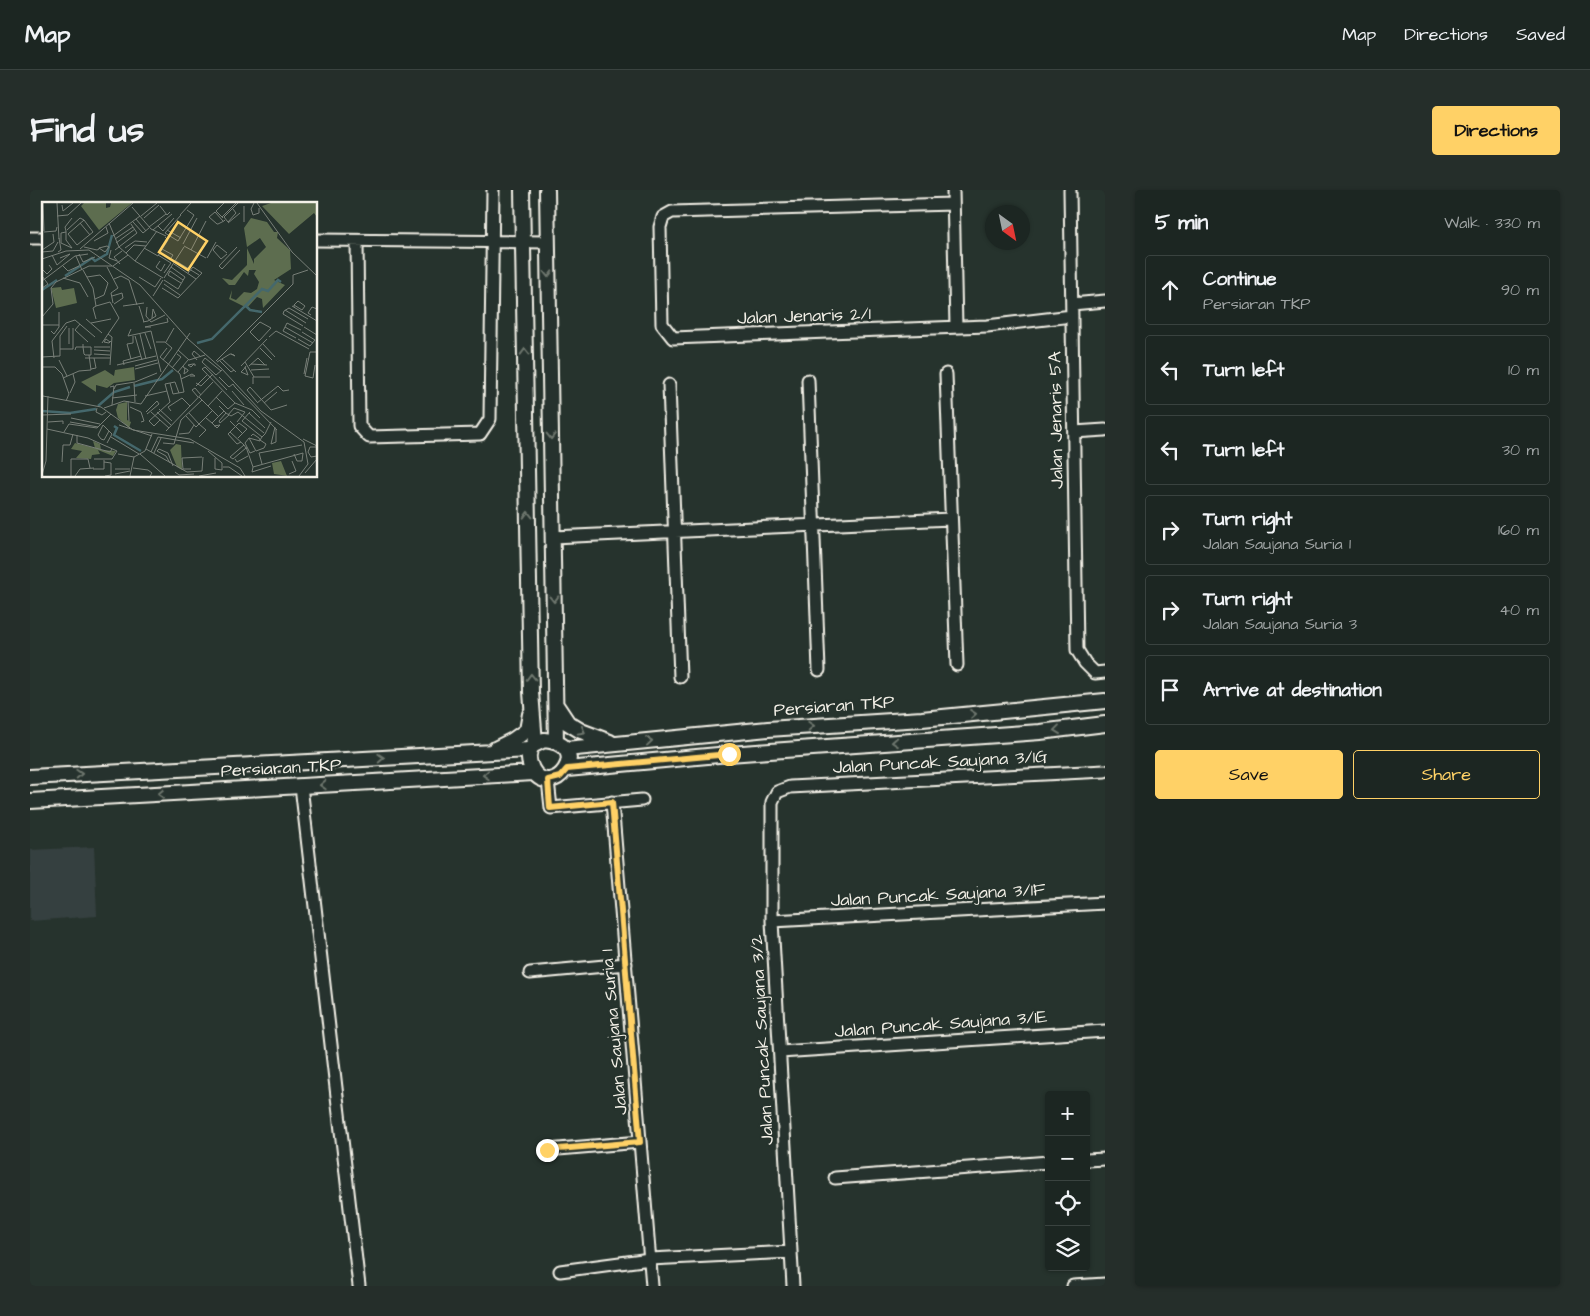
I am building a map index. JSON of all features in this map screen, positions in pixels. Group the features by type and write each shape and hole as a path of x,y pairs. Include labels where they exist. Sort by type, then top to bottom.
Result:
{"street":[{"path":"357,240 359,426 368,437 480,434 490,419 493,190"},
{"path":"522,190 532,705 532,747 529,761 534,772 548,780 560,777 567,769 569,759 561,746 556,704 546,190"},
{"path":"952,190 956,327"},
{"name":"Jalan Jenaris 5A","path":"1070,190 1077,650 1085,663 1095,673 1105,672"},
{"name":"Jalan Jenaris 2/1","path":"953,204 672,212 663,217 660,227 662,324 673,338 987,326 1072,316"},
{"path":"318,240 548,242"},
{"path":"1072,304 1105,301"},
{"path":"946,374 957,665"},
{"path":"808,380 819,670"},
{"path":"669,385 680,677"},
{"path":"1074,432 1105,430"},
{"path":"553,537 952,519"},
{"name":"Persiaran TKP","path":"561,746 617,744 768,729 922,719 1105,701"},
{"path":"556,704 568,723 581,731 617,744"},
{"path":"490,752 527,730 532,705"},
{"path":"567,769 729,754 1040,732 1105,724"},
{"path":"532,747 544,740 561,746"},
{"name":"Persiaran TKP","path":"30,777 490,752 532,747"},
{"name":"Jalan Puncak Saujana 3/1G","path":"777,792 790,787 1105,771"},
{"name":"Persiaran TKP","path":"30,801 534,772"},
{"path":"548,780 550,808 642,800"},
{"path":"302,786 359,1286"},
{"name":"Jalan Puncak Saujana 3/2","path":"777,792 772,802 772,921 792,1286"},
{"name":"Jalan Saujana Suria 1","path":"612,802 652,1286"},
{"name":"Jalan Puncak Saujana 3/1F","path":"772,921 1105,903"},
{"path":"530,972 626,964"},
{"name":"Jalan Puncak Saujana 3/1E","path":"780,1052 1105,1031"},
{"path":"547,1150 640,1142"},
{"path":"1090,1160 1105,1159"},
{"path":"835,1178 1045,1162"},
{"path":"560,1271 650,1259 791,1252"},
{"path":"1074,1286 1105,1284"}],"shaded area":[{"path":"94,847 97,916 30,921 30,850"}],"route":[{"path":"547,1150 640,1142 612,802 550,808 548,780 560,777 567,769 729,754"}]}
